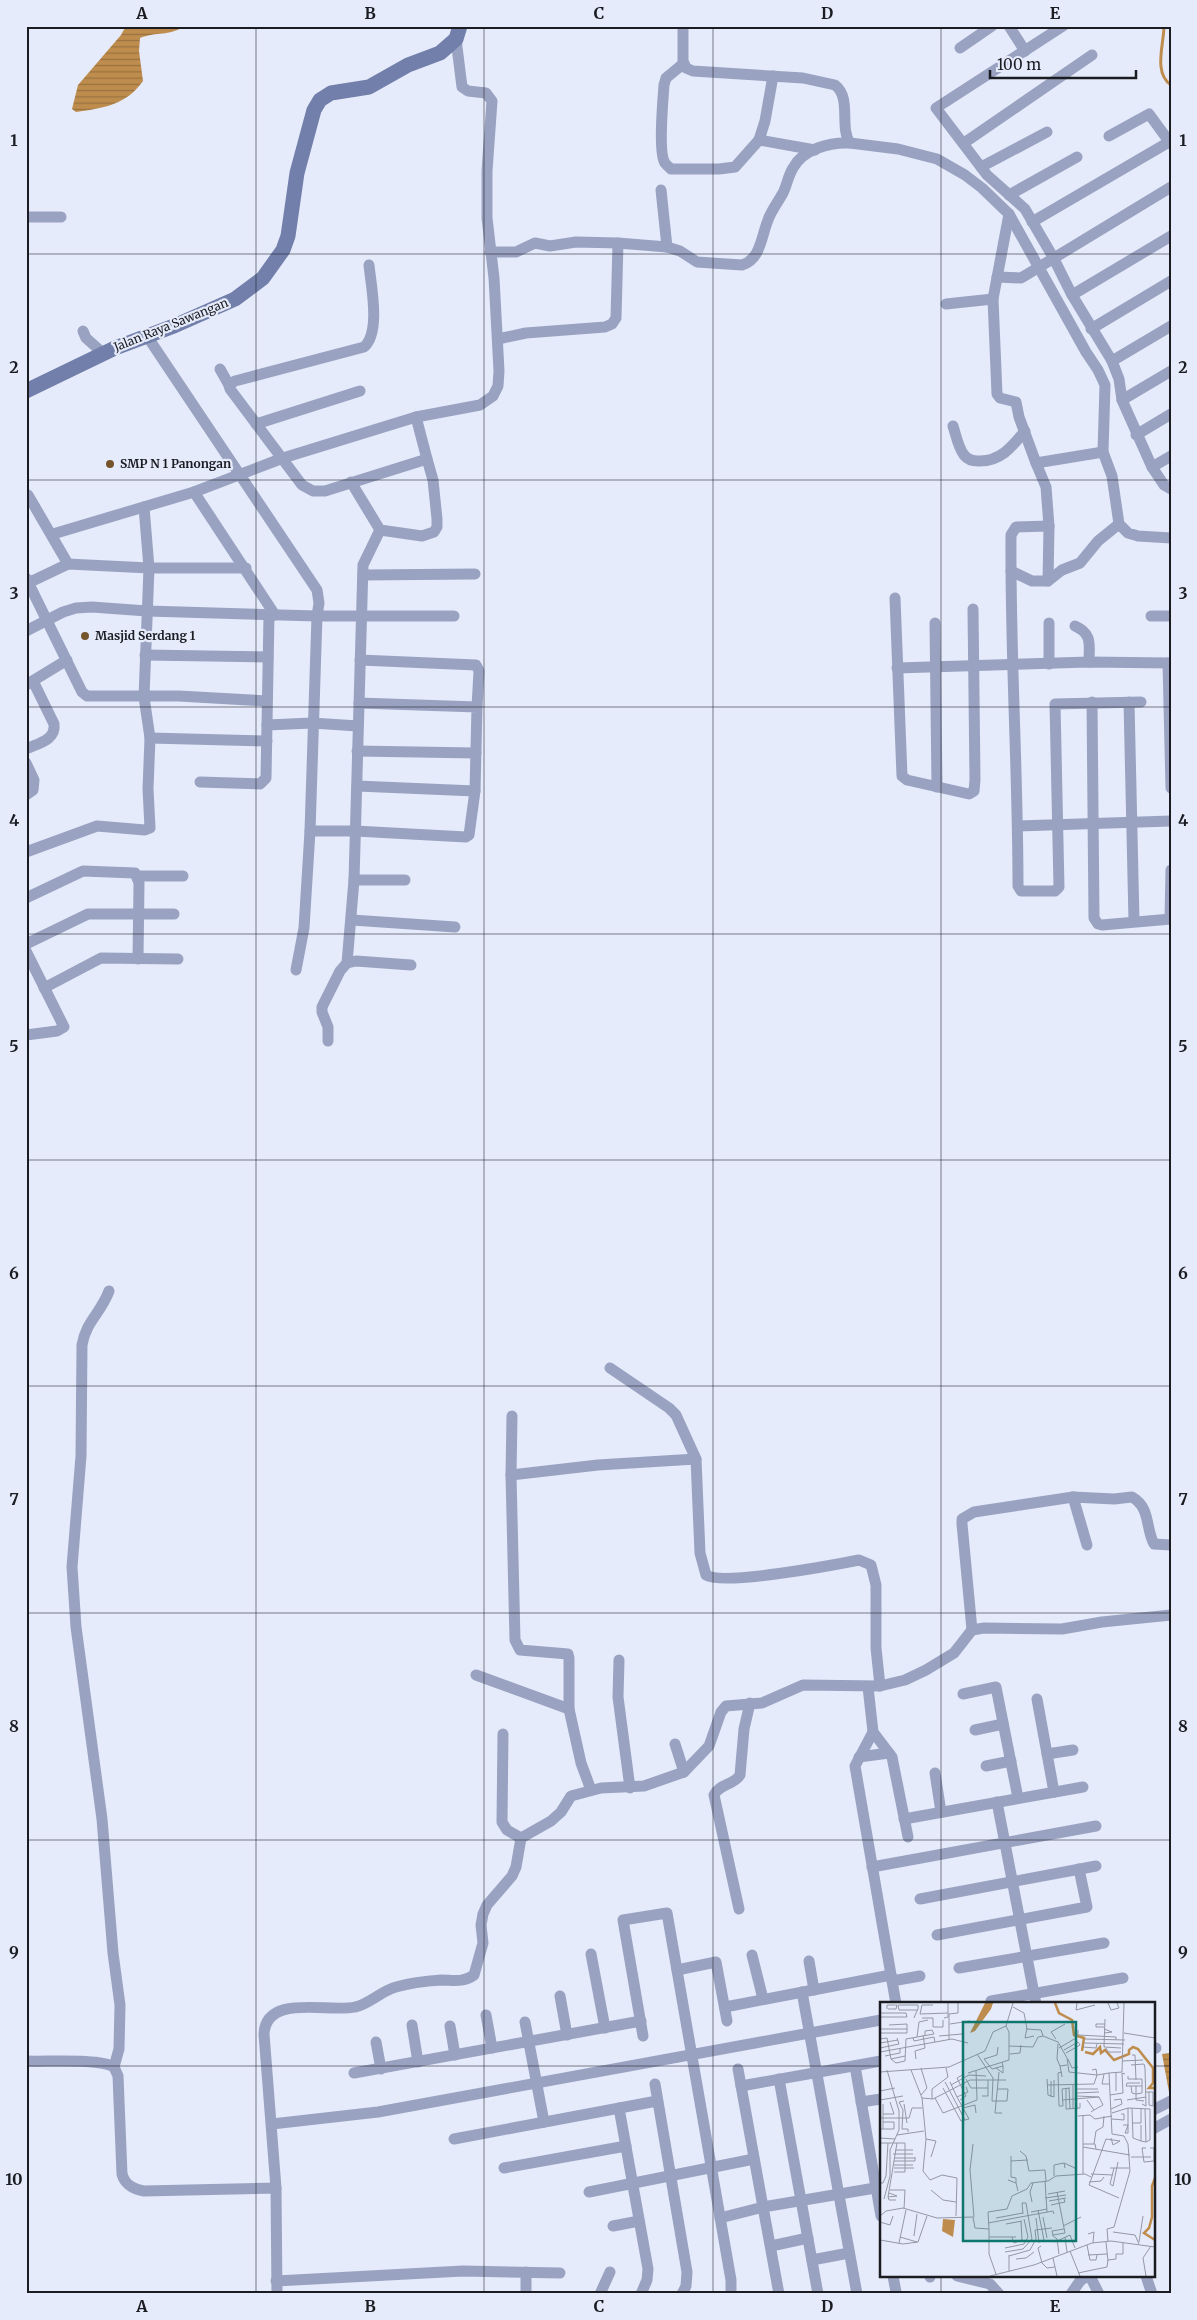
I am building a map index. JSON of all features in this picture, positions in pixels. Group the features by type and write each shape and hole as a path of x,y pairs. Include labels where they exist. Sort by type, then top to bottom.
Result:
{"street":[{"path":"683,26 684,64 686,68 693,71 772,76 826,82 839,88 843,97 847,135 850,143"},
{"path":"960,48 992,26"},
{"path":"1009,26 1025,51"},
{"path":"1063,26 936,108 982,167 1025,210 1053,257 1091,329 1112,361 1119,379 1122,400 1152,468 1164,485 1171,489"},
{"path":"53,534 194,492 283,458 416,417 480,405 493,396 498,386 498,340 487,218 487,181 492,101 486,92 468,91 462,87 458,32"},
{"name":"Jalan Raya Sawangan","path":"26,391 104,354 235,299 263,278 271,270 283,250 288,236 297,173 314,110 320,100 331,93 369,87 408,65 440,53 458,32"},
{"path":"964,143 1092,55"},
{"path":"684,64 666,78 664,85 662,157 665,164 671,168 719,169 735,167 759,140 765,121 772,76"},
{"path":"1032,222 1170,143 1149,114 1109,136"},
{"path":"982,167 1047,132"},
{"path":"759,140 815,150"},
{"path":"490,252 516,252 535,243 550,246 576,242 618,243 667,246 680,251 697,262 715,265 746,264 756,254 768,220 784,191 794,165 806,153 834,143 850,143 898,149 937,159 966,175 1009,214 1086,352 1098,370 1105,385 1104,452 1112,476 1119,524 1128,533 1138,536 1171,538"},
{"path":"1009,195 1077,157"},
{"path":"997,277 1021,278 1171,187"},
{"path":"660,190 667,246"},
{"path":"1009,214 993,300 997,394 1000,398 1016,402 1036,463 1046,486 1049,526 1048,580"},
{"path":"26,217 61,217"},
{"path":"1072,295 1171,236"},
{"path":"498,340 526,332 612,324 616,318 618,243"},
{"path":"229,385 235,381 364,347 372,335 374,321 369,265"},
{"path":"1091,329 1171,281"},
{"path":"946,304 993,300"},
{"path":"1112,361 1171,326"},
{"path":"83,331 90,342 104,354"},
{"path":"147,336 238,474 314,584 319,603 312,723 310,832 304,928 296,970"},
{"path":"220,370 233,394 302,485 313,491 325,491 427,459"},
{"path":"1122,400 1171,371"},
{"path":"256,424 360,391"},
{"path":"1136,435 1171,414"},
{"path":"380,530 422,536 434,532 437,526 435,495 416,417"},
{"path":"953,426 964,455 970,460 980,461 998,459 1013,446 1025,431"},
{"path":"1036,463 1104,452"},
{"path":"1152,468 1171,456"},
{"path":"351,482 380,530"},
{"path":"194,492 246,568 272,615 268,657 267,770 263,782 252,784 200,782"},
{"path":"28,495 53,534 68,564"},
{"path":"26,852 97,826 149,829 151,823 148,782 150,738 144,697 148,568 144,507"},
{"path":"1011,572 1032,582 1048,580 1062,570 1080,563 1098,541 1119,524"},
{"path":"1049,526 1016,527 1011,535 1019,889 1055,891 1059,887 1058,824 1050,703 1141,702"},
{"path":"328,1041 328,1027 322,1007 340,971 347,963 352,920 364,561 380,530"},
{"path":"246,568 148,568 68,564 27,582 82,692 87,696 179,696 267,701"},
{"path":"364,575 475,574"},
{"path":"895,598 902,776 907,780 969,794 974,791 973,609"},
{"path":"26,631 46,620 76,608 147,612 317,616 454,616"},
{"path":"1151,616 1171,616"},
{"path":"935,623 937,787"},
{"path":"1049,623 1049,664"},
{"path":"1075,626 1088,636 1089,662"},
{"path":"145,655 268,657"},
{"path":"26,749 52,736 54,731 54,724 30,683 67,660"},
{"path":"310,832 355,831 466,837 470,832 475,791 479,671 476,665 360,660"},
{"path":"897,668 1089,662 1169,663 1171,788"},
{"path":"1092,702 1094,918 1098,924 1170,919 1171,870"},
{"path":"1129,702 1130,822 1134,921"},
{"path":"359,703 477,707"},
{"path":"267,725 312,723 358,726"},
{"path":"150,738 267,741"},
{"path":"357,751 476,753"},
{"path":"26,764 35,784 33,790 26,795"},
{"path":"357,786 475,791"},
{"path":"1018,826 1171,821"},
{"path":"26,898 83,871 130,872 137,876 183,876"},
{"path":"137,876 138,958"},
{"path":"354,880 405,880"},
{"path":"26,944 88,914 174,914"},
{"path":"352,920 455,927"},
{"path":"26,951 64,1027 57,1031 26,1035"},
{"path":"44,988 94,960 107,957 178,959"},
{"path":"347,963 356,961 411,966"},
{"path":"109,1291 104,1305 85,1330 82,1345 81,1456 72,1567 76,1627 102,1819 113,1953 120,2005 119,2049 114,2067 118,2076 122,2174 129,2186 144,2191 276,2188"},
{"path":"610,1368 669,1408 676,1415 696,1459 700,1553 706,1575 710,1578 755,1576 860,1560 871,1565 876,1585 876,1648 880,1686"},
{"path":"512,1416 511,1475 516,1646 520,1650 568,1654 569,1709 581,1763 591,1790"},
{"path":"511,1475 598,1464 696,1459"},
{"path":"972,1630 962,1519 974,1512 1073,1497 1114,1499 1132,1497 1143,1505 1154,1544 1171,1545"},
{"path":"1073,1497 1088,1545"},
{"path":"521,1838 552,1821 561,1812 571,1796 591,1790 617,1786 630,1788 663,1781 684,1772 709,1746 723,1708 726,1706 762,1703 803,1686 868,1687 905,1680 954,1653 972,1630 984,1628 1062,1629 1159,1614 1171,1615"},
{"path":"619,1660 618,1697 630,1788"},
{"path":"476,1675 569,1709"},
{"path":"868,1687 872,1732 855,1766 896,2002"},
{"path":"963,1694 996,1687 1018,1798"},
{"path":"1038,1699 1054,1792"},
{"path":"739,1909 714,1795 716,1791 736,1780 740,1775 744,1729 750,1703"},
{"path":"975,1730 1003,1724"},
{"path":"872,1732 892,1757 908,1837"},
{"path":"503,1734 502,1822 507,1830 521,1838"},
{"path":"675,1744 684,1772"},
{"path":"1048,1754 1073,1750"},
{"path":"859,1757 889,1753"},
{"path":"986,1766 1011,1761"},
{"path":"935,1773 941,1812"},
{"path":"904,1819 1083,1787"},
{"path":"998,1802 1035,1999"},
{"path":"872,1867 1096,1826"},
{"path":"277,2294 276,2188 264,2025 271,2014 285,2008 357,2007 396,1987 442,1980 461,1981 474,1975 482,1943 481,1925 483,1914 487,1905 512,1876 516,1867 521,1838"},
{"path":"920,1899 1096,1866"},
{"path":"937,1935 1086,1906 1079,1869"},
{"path":"643,2036 623,1920 667,1913 732,2288 731,2294"},
{"path":"959,1968 1104,1943"},
{"path":"591,1954 605,2028"},
{"path":"752,1955 763,2000"},
{"path":"809,1961 814,1990"},
{"path":"677,1970 716,1962 728,2021"},
{"path":"725,2007 814,1990 891,1978 920,1976"},
{"path":"991,2001 1035,1999 1123,1978"},
{"path":"802,1992 848,2253 857,2294"},
{"path":"560,1996 567,2035"},
{"path":"486,2015 492,2048"},
{"path":"272,2124 378,2112 880,2020"},
{"path":"354,2073 641,2021"},
{"path":"525,2022 544,2122"},
{"path":"412,2025 418,2062"},
{"path":"450,2026 455,2055"},
{"path":"376,2042 381,2069"},
{"path":"26,2061 78,2062 105,2064 114,2067"},
{"path":"741,2086 880,2061"},
{"path":"855,2066 868,2149 878,2188 880,2207"},
{"path":"738,2069 779,2294"},
{"path":"779,2079 818,2294"},
{"path":"654,2084 687,2272 686,2286 682,2294"},
{"path":"861,2102 880,2099"},
{"path":"454,2139 657,2101"},
{"path":"1154,2110 1171,2101"},
{"path":"619,2108 648,2275 641,2294"},
{"path":"1154,2128 1171,2119"},
{"path":"504,2168 626,2146"},
{"path":"868,2149 880,2147"},
{"path":"589,2192 754,2159"},
{"path":"720,2218 763,2207 878,2188"},
{"path":"613,2226 639,2221"},
{"path":"771,2246 808,2238"},
{"path":"812,2260 848,2253"},
{"path":"276,2280 454,2272 560,2273"},
{"path":"526,2272 526,2294"},
{"path":"600,2294 610,2272"},
{"path":"893,2278 896,2292"},
{"path":"965,2278 990,2284 999,2294"},
{"path":"1071,2294 1080,2281 1085,2278"},
{"path":"1090,2278 1099,2294"},
{"path":"1147,2278 1152,2294"}],"shaded area":[{"path":"126,26 185,26 173,32 140,38 139,51 143,81 129,95 105,107 76,112 72,109 78,85 121,35"},
{"path":"1171,2053 1171,2091 1169,2092 1162,2054"}],"waterway":[{"path":"1164,26 1161,66 1162,73 1171,85"}],"place":[{"name":"SMP N 1 Panongan","path":"110,464"},
{"name":"Masjid Serdang 1","path":"85,636"}]}
